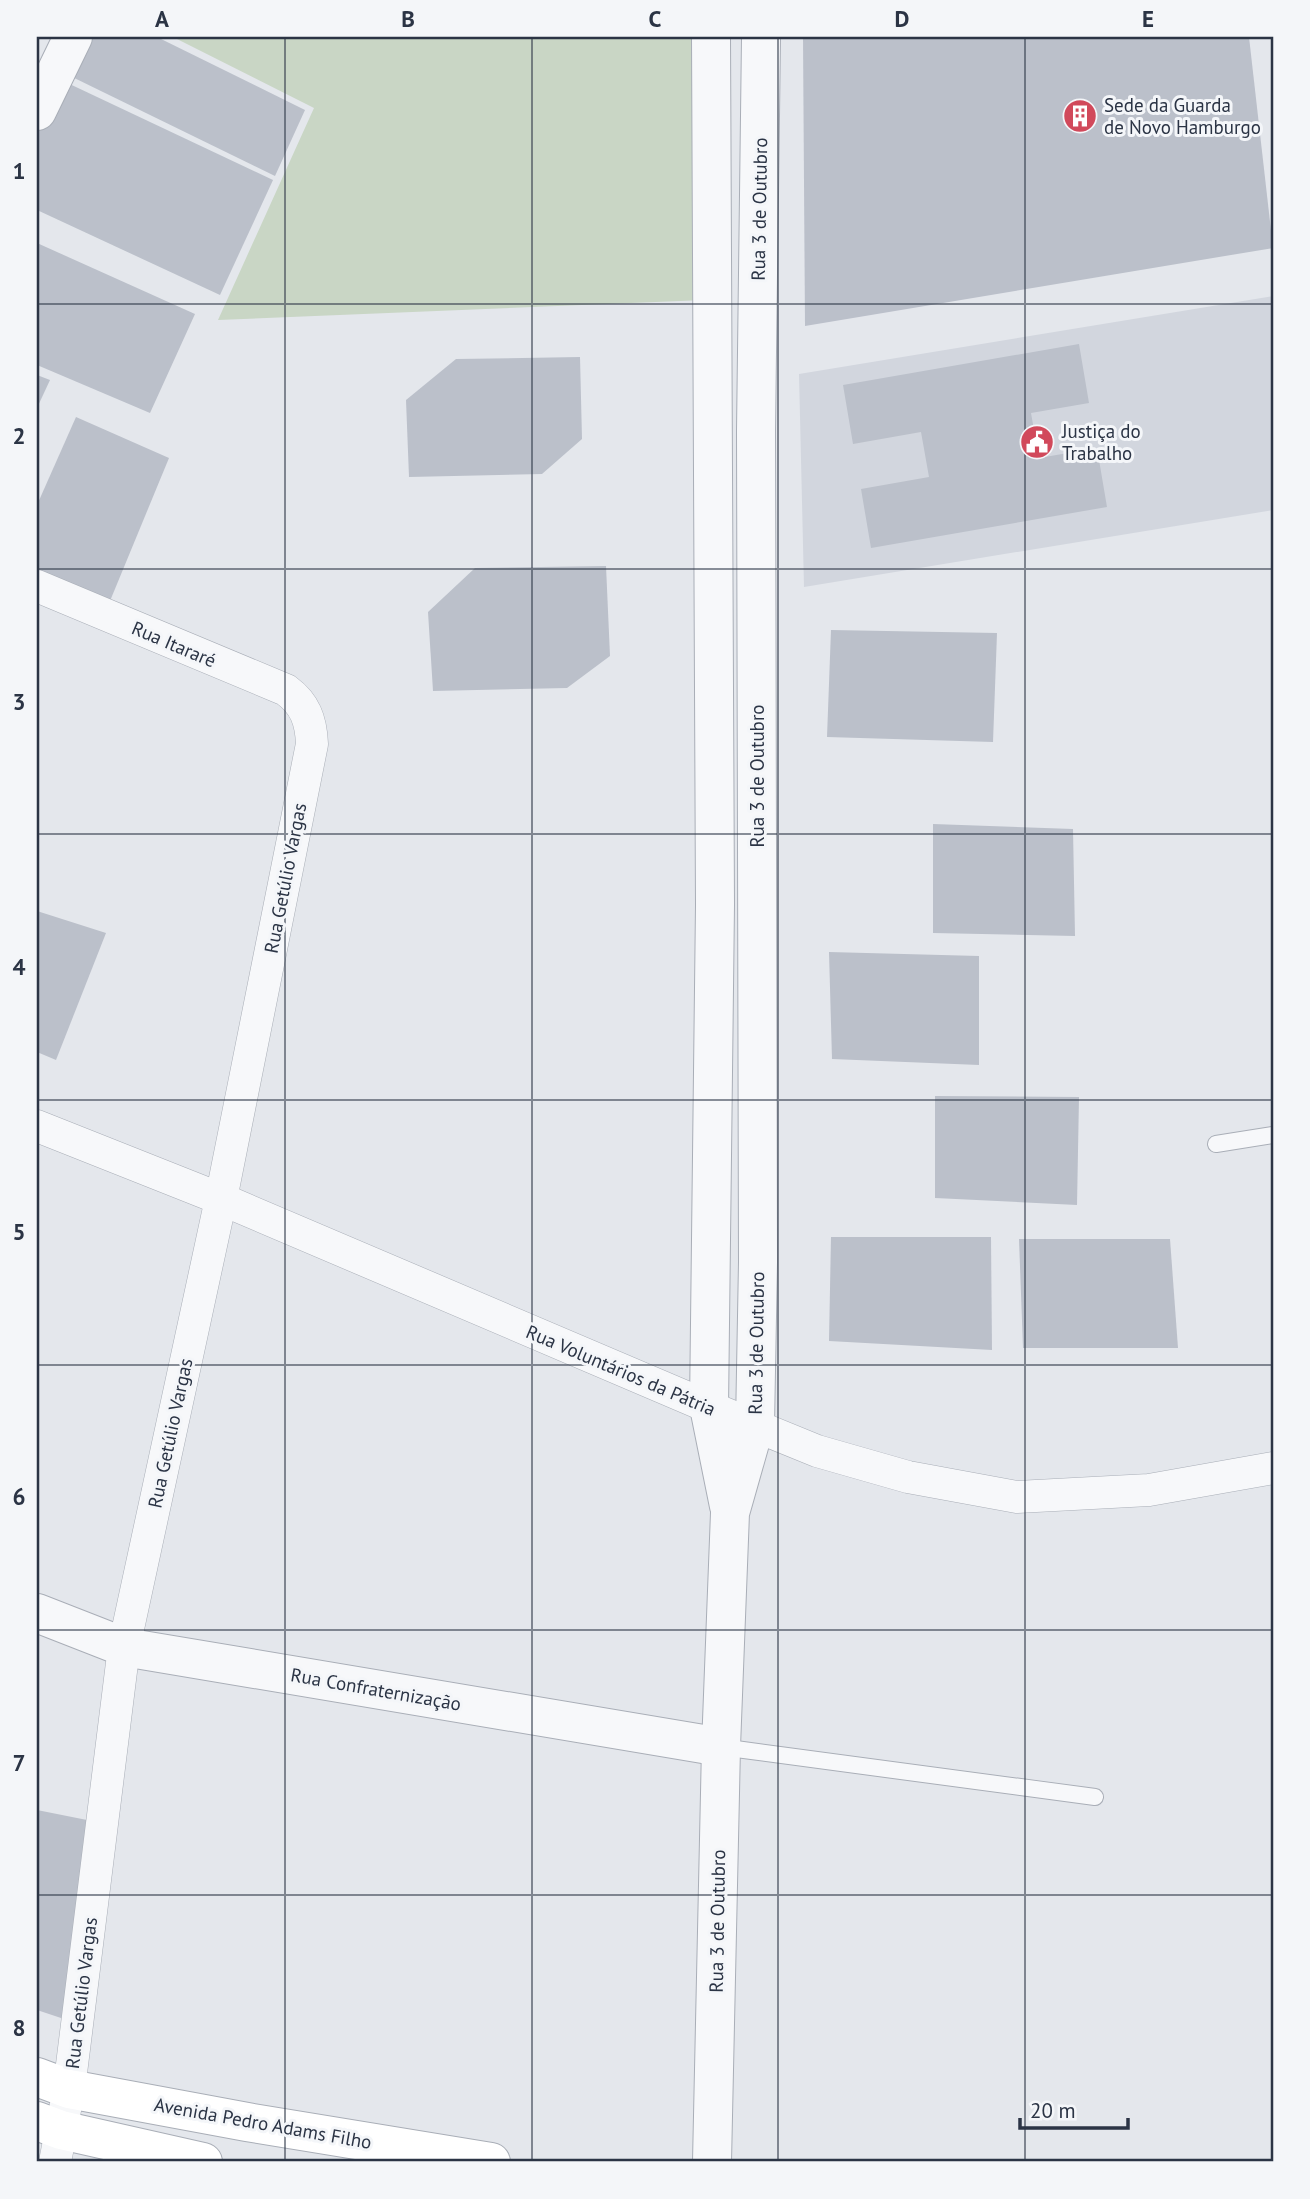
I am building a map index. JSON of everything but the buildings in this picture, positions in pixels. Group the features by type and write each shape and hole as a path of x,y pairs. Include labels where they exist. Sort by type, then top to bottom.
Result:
{"main road":[{"name":"Avenida Pedro Adams Filho","path":"53,2083 247,2122 491,2162"},
{"path":"51,2138 203,2162"}],"street":[{"path":"37,111 73,37"},
{"name":"Rua 3 de Outubro","path":"711,37 715,905 709,1408 730,1513 721,1747 712,2162"},
{"name":"Rua 3 de Outubro","path":"730,1513 755,1425 758,1262 756,430 761,37"},
{"path":"714,511 758,509"},
{"name":"Rua Itararé","path":"37,586 286,690 299,700 305,710"},
{"name":"Rua Getúlio Vargas","path":"51,2138 53,2083 124,1647 221,1199 312,744 311,725 305,710"},
{"path":"715,905 757,904"},
{"name":"Rua Voluntários da Pátria","path":"37,1126 221,1199 709,1408 817,1451 908,1477 1017,1497 1149,1490 1273,1468"},
{"name":"Rua Confraternização","path":"37,1613 124,1647 721,1747"}],"lane":[{"path":"1216,1144 1273,1135"},
{"path":"721,1747 1095,1797"}],"shaded area":[{"name":"Justiça do Trabalho","path":"1273,296 1273,510 804,587 799,374"}],"green space":[{"path":"173,37 703,37 705,300 218,320 314,108"}],"place":[{"name":"Sede da Guarda de Novo Hamburgo","path":"1080,116"},
{"name":"Justiça do Trabalho","path":"1037,442"}]}
